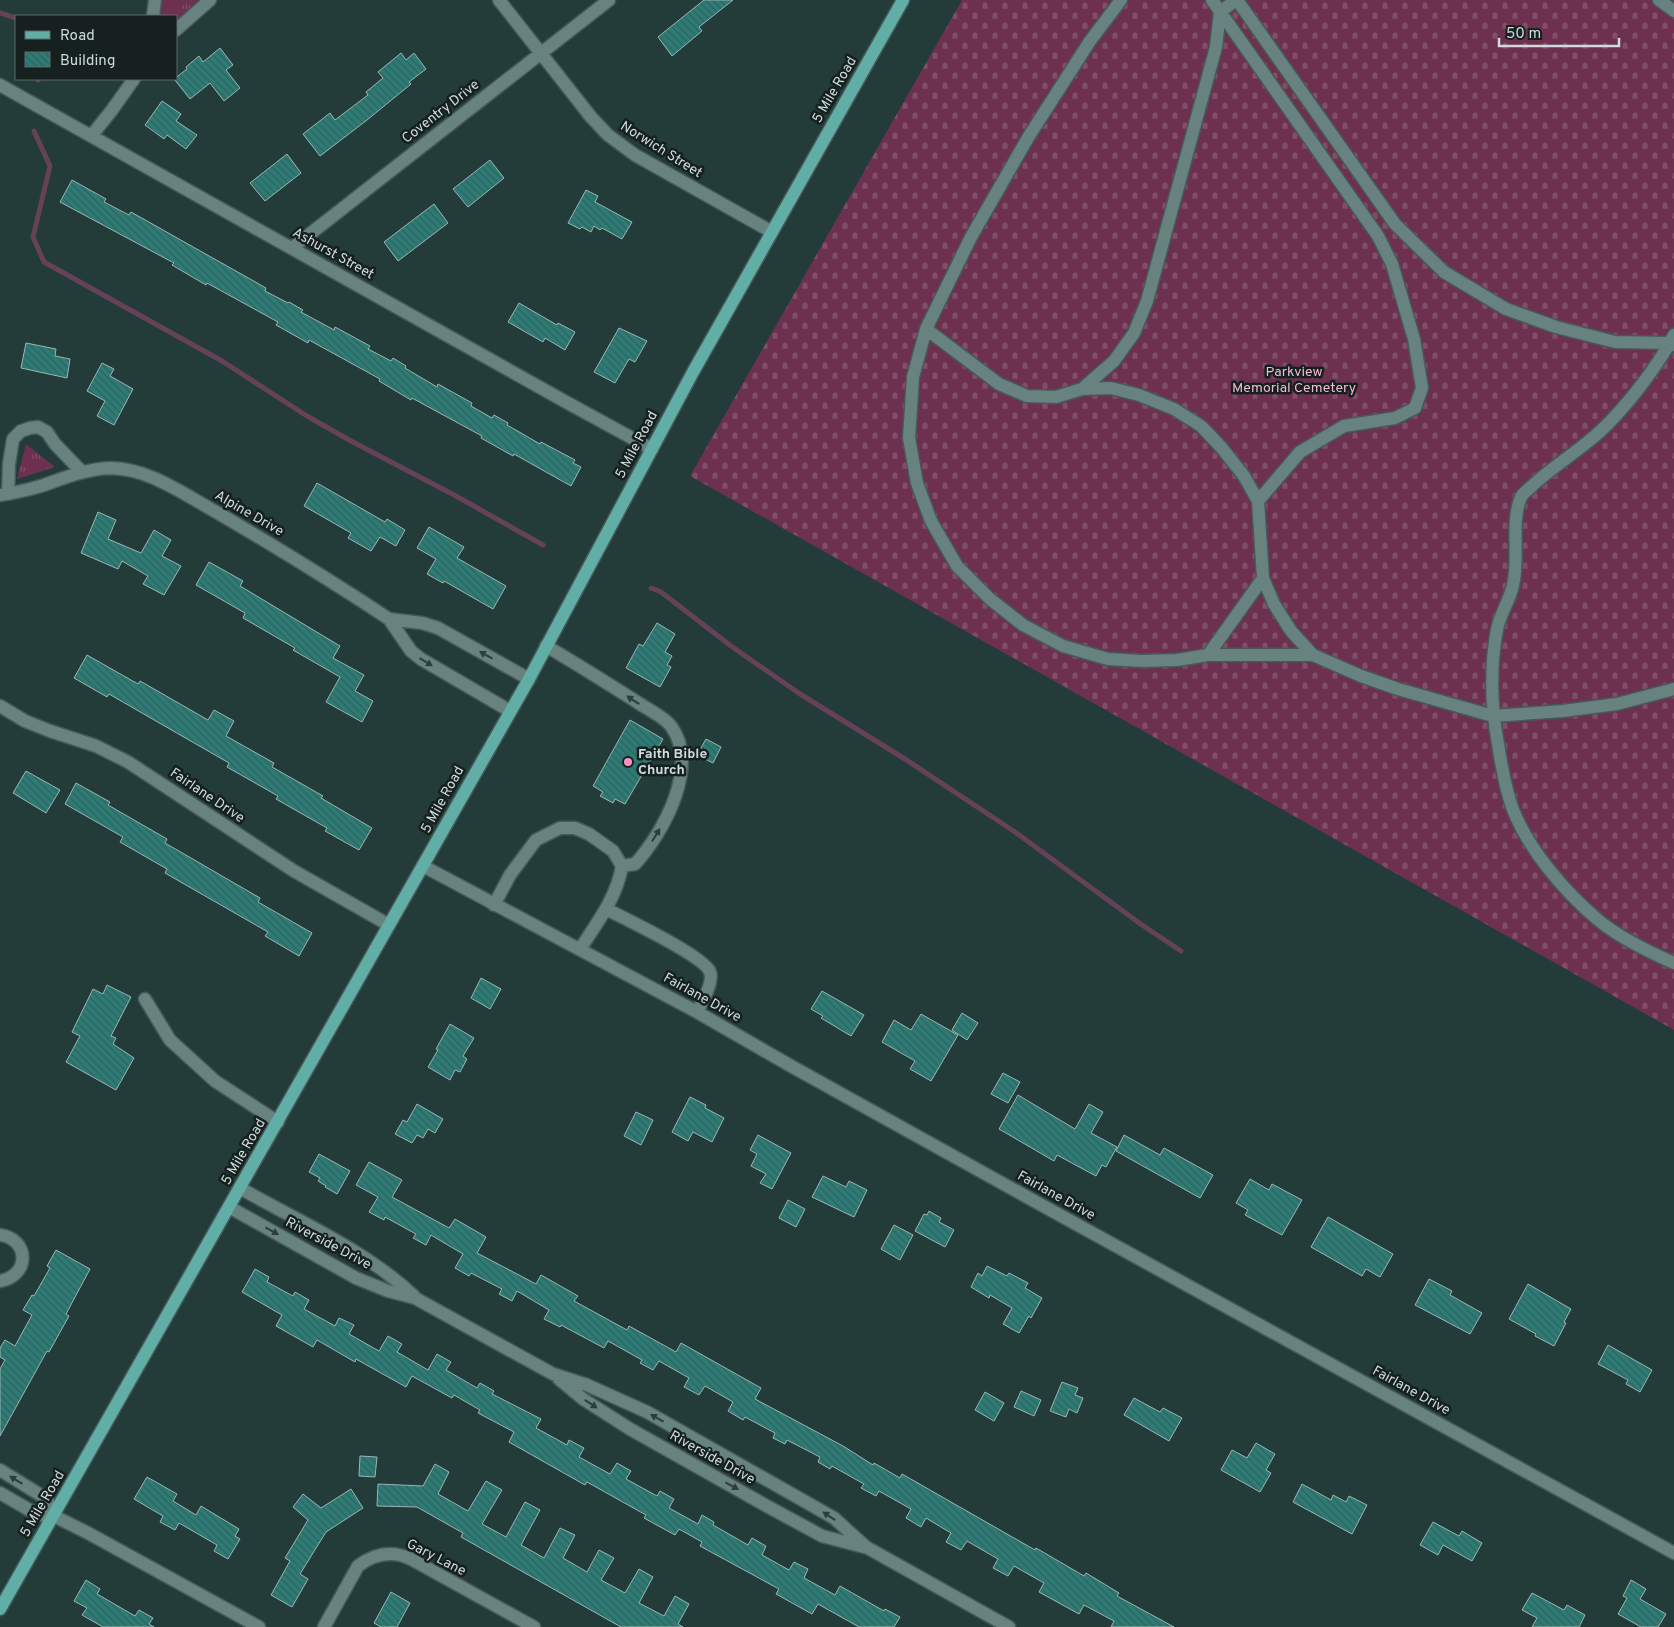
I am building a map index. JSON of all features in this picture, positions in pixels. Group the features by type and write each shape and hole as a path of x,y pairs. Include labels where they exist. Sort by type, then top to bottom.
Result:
{"main road":[{"name":"5 Mile Road","path":"0,1609 529,679 652,449 772,232 904,0"}],"street":[{"path":"153,15 155,0"},
{"path":"178,28 210,0"},
{"name":"Norwich Street","path":"499,0 591,117 621,147 772,232"},
{"name":"Coventry Drive","path":"292,248 609,0"},
{"path":"1121,0 1090,41 1029,136 971,237 926,329 913,377 909,438 917,483 931,521 957,566 990,599 1023,625 1064,646 1108,659 1142,661 1176,660 1208,655 1313,655"},
{"path":"1212,0 1378,236 1392,264 1414,339 1422,388 1415,408 1395,418 1344,426 1300,452 1258,501"},
{"path":"1082,389 1114,361 1134,333 1147,301 1216,47 1220,12 1237,0 1395,224 1444,272 1506,310 1556,327 1615,342 1673,341"},
{"path":"1658,0 1674,11"},
{"path":"1271,85 1288,72"},
{"path":"92,135 133,80"},
{"name":"Ashurst Street","path":"0,85 652,449"},
{"path":"1323,159 1340,147"},
{"path":"1378,236 1395,224"},
{"path":"926,329 1000,384 1027,396 1056,397 1082,389 1111,388 1139,395 1174,409 1201,426 1244,476 1258,501 1263,578 1274,604 1290,631 1313,655 1361,676 1398,689 1493,716 1563,711 1617,704 1674,689"},
{"path":"1673,341 1622,409 1591,440 1551,469 1522,495 1517,516 1517,553 1513,585 1497,627 1492,671 1493,716 1500,760 1514,812 1536,852 1564,888 1598,920 1644,950 1674,963"},
{"name":"Alpine Drive","path":"82,472 46,432 38,427 30,428 21,431 13,439 4,495 40,486 82,472 110,468 123,469 161,482 289,554 389,619 411,651 421,659 510,712"},
{"path":"1208,655 1263,578"},
{"name":"Alpine Drive","path":"389,619 422,623 438,628 529,679"},
{"path":"546,646 600,677 658,716 669,724 678,738 682,754 682,770 675,796 663,825 645,853 635,864 622,866"},
{"name":"Fairlane Drive","path":"0,706 25,721 96,746 128,762 294,871 389,926"},
{"path":"494,905 510,875 536,840 560,828 575,828 589,834 613,851 622,866 620,878 613,896 580,950"},
{"name":"Fairlane Drive","path":"423,866 697,1012 790,1066 1674,1553"},
{"path":"606,909 708,966 712,974 710,983 697,1012"},
{"path":"144,999 170,1040 215,1081 278,1122"},
{"name":"Riverside Drive","path":"240,1188 367,1258 397,1280 416,1298 553,1374 583,1399 630,1429 822,1536 866,1547"},
{"name":"Riverside Drive","path":"229,1207 356,1278 388,1291 416,1298"},
{"path":"0,1235 7,1236 15,1241 23,1257 22,1266 17,1274 0,1283"},
{"name":"Riverside Drive","path":"553,1374 587,1384 647,1412 834,1518 866,1547 1009,1627"},
{"path":"0,1470 47,1499 54,1516"},
{"path":"0,1493 38,1515 54,1516 88,1533 259,1627"},
{"name":"Gary Lane","path":"324,1627 358,1566 366,1559 389,1553 401,1554 411,1559 534,1627"}],"green space":[{"path":"155,0 210,0 178,28 178,15 153,15"},
{"name":"Parkview Memorial Cemetery","path":"962,0 1674,0 1674,1030 690,476"},
{"path":"26,444 55,467 17,479"}],"building":[{"path":"704,0 733,0 699,27 702,31 672,56 658,37"},
{"path":"220,48 233,65 226,70 240,88 224,101 210,83 190,99 175,80 178,80 178,76 199,56 203,62"},
{"path":"401,53 406,60 414,53 426,69 409,82 411,84 320,156 303,134 330,113 335,120 368,95 366,92 383,78 378,72"},
{"path":"162,101 181,114 176,121 197,135 186,149 167,135 164,139 145,125"},
{"path":"287,154 301,173 265,201 250,183"},
{"path":"490,160 504,178 468,207 453,189"},
{"path":"72,180 106,199 104,202 129,215 131,212 266,288 265,291 303,310 301,312 334,330 335,327 370,346 368,349 391,361 393,358 406,366 405,368 437,387 438,384 472,403 471,406 492,418 494,415 508,423 507,425 540,444 541,442 575,460 573,463 581,467 571,486 514,454 513,456 481,438 482,436 412,398 411,400 379,381 380,379 309,340 308,343 276,325 278,322 207,283 206,285 172,265 174,263 60,202"},
{"path":"586,190 598,196 595,202 632,222 622,239 602,228 600,230 594,226 591,232 568,223"},
{"path":"434,204 448,223 398,261 384,242"},
{"path":"519,303 557,325 558,323 575,332 565,350 545,338 543,342 508,322"},
{"path":"619,328 647,341 635,362 629,359 615,383 594,372"},
{"path":"26,343 56,349 55,356 70,359 67,378 21,368"},
{"path":"102,363 114,369 110,376 133,389 114,425 97,416 105,401 87,391"},
{"path":"317,483 385,522 387,519 405,530 396,546 380,537 371,551 348,538 351,533 304,506"},
{"path":"98,512 116,520 108,539 141,553 154,530 171,540 162,556 181,566 164,595 143,584 148,576 122,561 118,569 81,553"},
{"path":"429,527 464,547 457,558 506,586 493,609 444,581 443,583 427,574 436,559 417,548"},
{"path":"209,562 243,581 240,586 340,646 333,658 364,675 355,691 373,701 362,722 326,702 340,677 243,618 245,613 196,585"},
{"path":"657,623 675,634 665,652 672,656 667,665 671,667 660,687 626,668 639,644 643,646"},
{"path":"87,655 138,684 140,681 208,720 214,710 234,721 226,736 274,763 272,767 323,796 321,798 372,828 359,850 325,831 327,828 276,799 278,796 227,767 229,763 109,694 107,697 74,678"},
{"name":"Faith Bible Church","path":"630,720 663,739 625,804 615,799 613,803 600,796 603,792 593,786"},
{"path":"706,739 721,747 713,763 697,755"},
{"path":"26,771 60,790 46,813 13,793"},
{"path":"76,783 110,802 108,805 167,839 165,843 260,898 258,902 312,933 299,956 265,936 268,932 165,873 167,869 120,842 123,837 65,804"},
{"path":"481,978 501,989 490,1009 471,998"},
{"path":"107,985 131,997 111,1036 116,1038 113,1044 134,1058 116,1090 66,1062 80,1036 72,1032 93,989 103,994"},
{"path":"822,991 864,1015 851,1036 821,1018 823,1016 811,1009"},
{"path":"962,1013 978,1023 967,1040 952,1030"},
{"path":"921,1014 958,1035 931,1081 910,1069 915,1061 882,1042 894,1020 911,1030"},
{"path":"450,1024 474,1038 463,1056 467,1059 460,1072 455,1070 450,1080 428,1067"},
{"path":"1003,1073 1020,1082 1008,1103 991,1094"},
{"path":"1018,1095 1075,1129 1089,1104 1103,1112 1091,1133 1117,1147 1106,1167 1102,1165 1096,1176 1057,1155 1054,1161 999,1129"},
{"path":"690,1097 706,1105 705,1108 724,1118 712,1142 693,1132 688,1141 672,1132"},
{"path":"417,1104 443,1119 435,1133 428,1129 423,1138 417,1135 412,1143 395,1134 403,1120 407,1122"},
{"path":"636,1112 653,1120 641,1145 624,1136"},
{"path":"758,1135 791,1153 772,1189 760,1183 766,1174 751,1166 757,1154 750,1150"},
{"path":"1124,1135 1160,1155 1164,1148 1213,1175 1200,1198 1116,1151"},
{"path":"319,1154 350,1171 337,1194 318,1181 320,1178 309,1172"},
{"path":"369,1162 402,1180 392,1197 449,1228 455,1219 486,1237 477,1253 536,1284 541,1275 578,1296 574,1301 627,1330 629,1326 676,1352 681,1343 761,1388 755,1399 843,1446 873,1465 874,1463 900,1478 902,1474 1084,1576 1086,1573 1119,1593 1117,1596 1174,1627 1111,1627 1114,1621 1084,1605 1079,1614 1039,1592 1044,1583 1014,1566 1008,1576 993,1568 998,1559 967,1541 961,1550 946,1542 951,1533 926,1518 921,1527 906,1518 911,1509 879,1491 876,1496 861,1488 864,1484 832,1466 830,1469 818,1462 820,1457 787,1440 785,1444 773,1438 775,1433 745,1417 743,1420 728,1411 733,1402 705,1386 699,1395 684,1387 689,1378 659,1361 653,1370 640,1363 642,1360 608,1341 604,1348 561,1325 560,1327 544,1319 549,1310 517,1291 512,1301 499,1294 502,1289 471,1273 469,1276 455,1268 463,1254 431,1235 426,1245 413,1238 416,1234 385,1217 384,1220 369,1212 378,1197 356,1185"},
{"path":"823,1176 846,1187 849,1181 867,1190 854,1217 812,1197"},
{"path":"1250,1179 1269,1190 1272,1184 1302,1200 1282,1235 1245,1215 1248,1210 1236,1203"},
{"path":"788,1200 805,1209 796,1227 779,1218"},
{"path":"929,1211 941,1218 939,1222 954,1230 945,1247 915,1231 924,1214 927,1215"},
{"path":"1328,1217 1393,1254 1380,1277 1366,1269 1362,1276 1311,1247"},
{"path":"894,1225 913,1235 900,1260 881,1249"},
{"path":"56,1250 90,1269 66,1314 69,1316 49,1352 47,1351 0,1436 0,1369 5,1360 0,1357 0,1348 5,1340 15,1346 32,1315 23,1310 32,1295 34,1296 50,1268 47,1266"},
{"path":"987,1266 1007,1276 1009,1273 1028,1283 1025,1288 1042,1298 1031,1318 1029,1316 1019,1333 1003,1324 1012,1308 990,1295 989,1298 971,1287 978,1273 982,1276"},
{"path":"255,1269 269,1277 267,1282 293,1296 295,1292 309,1300 304,1309 335,1326 339,1318 354,1325 349,1334 379,1351 388,1336 402,1344 397,1352 428,1370 437,1354 451,1362 446,1370 477,1388 480,1383 494,1391 492,1394 541,1419 536,1428 567,1445 569,1440 584,1448 579,1457 610,1474 617,1463 631,1471 626,1479 657,1496 660,1491 674,1499 669,1508 698,1524 702,1515 714,1522 713,1525 748,1545 752,1538 766,1546 762,1555 789,1570 794,1562 808,1569 804,1578 835,1595 840,1586 884,1611 885,1609 900,1617 894,1627 859,1627 818,1604 812,1614 776,1594 779,1589 700,1546 702,1542 679,1529 675,1535 644,1518 646,1515 587,1482 585,1485 509,1442 514,1432 478,1413 480,1410 454,1395 452,1398 412,1376 406,1387 356,1359 355,1362 317,1340 313,1347 276,1326 282,1315 242,1292"},
{"path":"1429,1279 1452,1291 1450,1295 1482,1313 1470,1334 1415,1305"},
{"path":"1528,1284 1571,1309 1554,1346 1509,1319"},
{"path":"1608,1345 1652,1370 1640,1392 1626,1384 1628,1380 1598,1364"},
{"path":"1062,1382 1078,1388 1075,1395 1083,1398 1077,1413 1069,1409 1066,1417 1050,1411"},
{"path":"1021,1391 1041,1400 1034,1416 1014,1407"},
{"path":"985,1392 1004,1403 994,1421 975,1410"},
{"path":"1134,1398 1160,1412 1163,1408 1182,1418 1169,1441 1124,1415"},
{"path":"1256,1443 1275,1454 1266,1470 1271,1473 1260,1492 1221,1470 1232,1450 1247,1458"},
{"path":"360,1456 377,1457 375,1477 359,1476"},
{"path":"435,1464 449,1472 438,1494 468,1511 486,1481 502,1490 482,1524 506,1537 525,1502 540,1510 521,1545 544,1558 560,1528 575,1535 563,1558 587,1572 599,1550 614,1558 601,1580 625,1593 639,1569 653,1577 639,1603 664,1616 675,1596 689,1604 678,1624 683,1627 621,1627 461,1537 463,1533 417,1507 377,1506 378,1484 423,1486"},
{"path":"147,1477 177,1494 173,1501 196,1515 201,1506 239,1529 235,1536 240,1539 228,1559 214,1551 217,1545 179,1523 175,1530 160,1522 163,1516 134,1499"},
{"path":"1302,1484 1331,1500 1333,1495 1346,1502 1349,1496 1367,1505 1352,1534 1293,1502"},
{"path":"351,1489 363,1508 326,1532 300,1574 308,1579 292,1607 271,1595 290,1561 285,1558 308,1520 293,1507 303,1494 321,1508"},
{"path":"1433,1522 1459,1536 1462,1531 1482,1543 1472,1561 1443,1545 1438,1555 1420,1545"},
{"path":"86,1580 100,1589 97,1594 135,1616 139,1610 153,1618 149,1624 154,1627 103,1627 82,1615 87,1608 74,1601"},
{"path":"1631,1580 1646,1589 1640,1599 1666,1614 1658,1627 1641,1627 1618,1614 1627,1598 1623,1596"},
{"path":"391,1592 410,1603 397,1627 381,1627 374,1623"},
{"path":"1532,1593 1564,1610 1567,1605 1585,1615 1579,1627 1532,1627 1537,1618 1522,1610"}],"waterway":[{"path":"0,13 15,18"},
{"path":"34,131 50,166 33,237 44,262 222,361 307,416 351,441 456,496 543,545"},
{"path":"651,588 661,592 731,646 800,694 905,759 1015,832 1142,925 1181,951"}],"place":[{"name":"Faith Bible Church","path":"628,762"}]}
